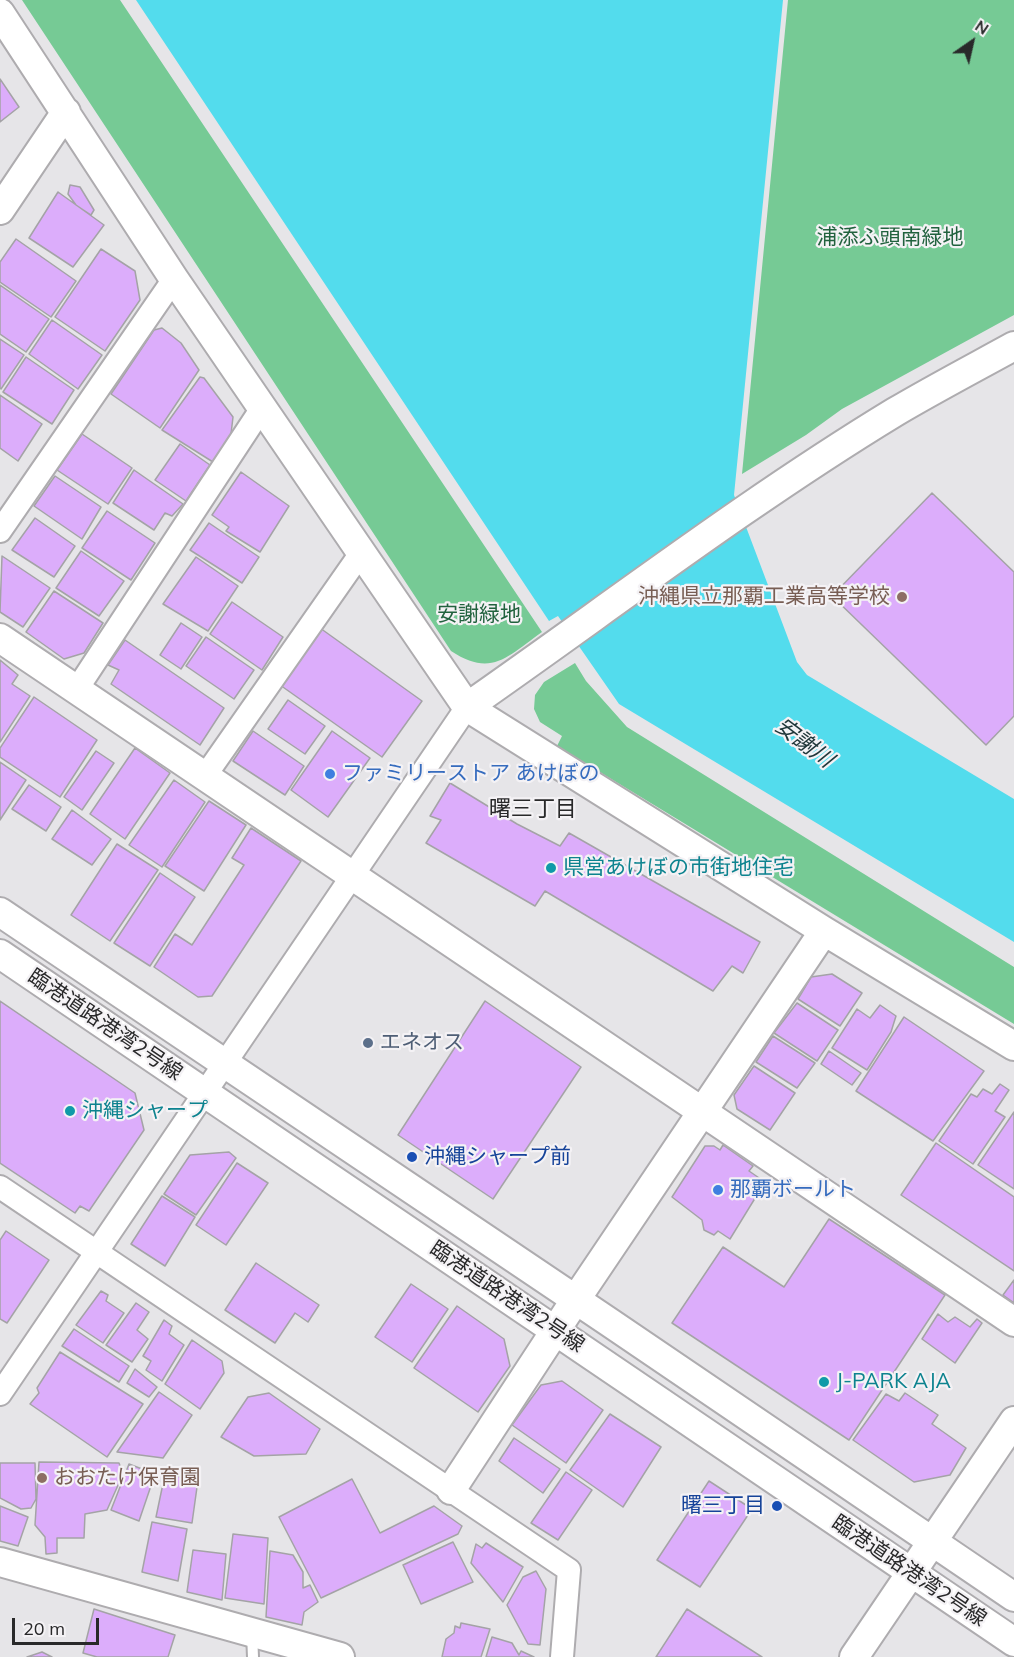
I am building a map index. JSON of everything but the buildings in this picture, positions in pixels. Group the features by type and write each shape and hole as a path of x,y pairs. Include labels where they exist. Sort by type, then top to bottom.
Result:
{"street":[{"path":"0,13 174,279 467,707 824,931 1014,1046"},
{"path":"0,210 66,112"},
{"path":"0,531 174,279"},
{"path":"0,1394 467,707 756,503 896,412 1014,346"},
{"path":"77,689 262,408"},
{"path":"205,776 361,553"},
{"path":"0,638 1014,1322"},
{"name":"臨港道路港湾2号線","path":"0,912 1014,1597"},
{"path":"451,1490 576,1299 824,931"},
{"name":"臨港道路港湾2号線","path":"0,954 1014,1642"},
{"path":"0,1187 569,1570 562,1657"},
{"path":"854,1657 1014,1422"},
{"path":"0,1562 252,1645 340,1657"}],"green space":[{"name":"安謝緑地","path":"22,0 120,0 542,632 499,661 478,663 451,651"},
{"name":"浦添ふ頭南緑地","path":"788,0 1014,0 1014,315 842,409 806,435 742,474"},
{"name":"安謝緑地","path":"575,663 586,681 627,727 1014,967 1014,1024 557,746 562,736 540,722 534,709 535,695 544,682"}],"water":[{"name":"安謝川","path":"136,0 783,0 734,495 797,662 807,675 1014,799 1014,942 619,704 558,616 549,621"}],"place":[{"name":"沖縄県立那覇工業高等学校","path":"902,597"},
{"name":"ファミリーストア あけぼの","path":"330,774"},
{"name":"県営あけぼの市街地住宅","path":"551,868"},
{"name":"エネオス","path":"368,1043"},
{"name":"沖縄シャープ","path":"70,1111"},
{"name":"沖縄シャープ前","path":"412,1157"},
{"name":"那覇ボールト","path":"718,1190"},
{"name":"J-PARK AJA","path":"824,1382"},
{"name":"おおたけ保育園","path":"42,1478"},
{"name":"曙三丁目","path":"777,1506"}],"district":[{"name":"曙三丁目","path":"533,809"}]}
